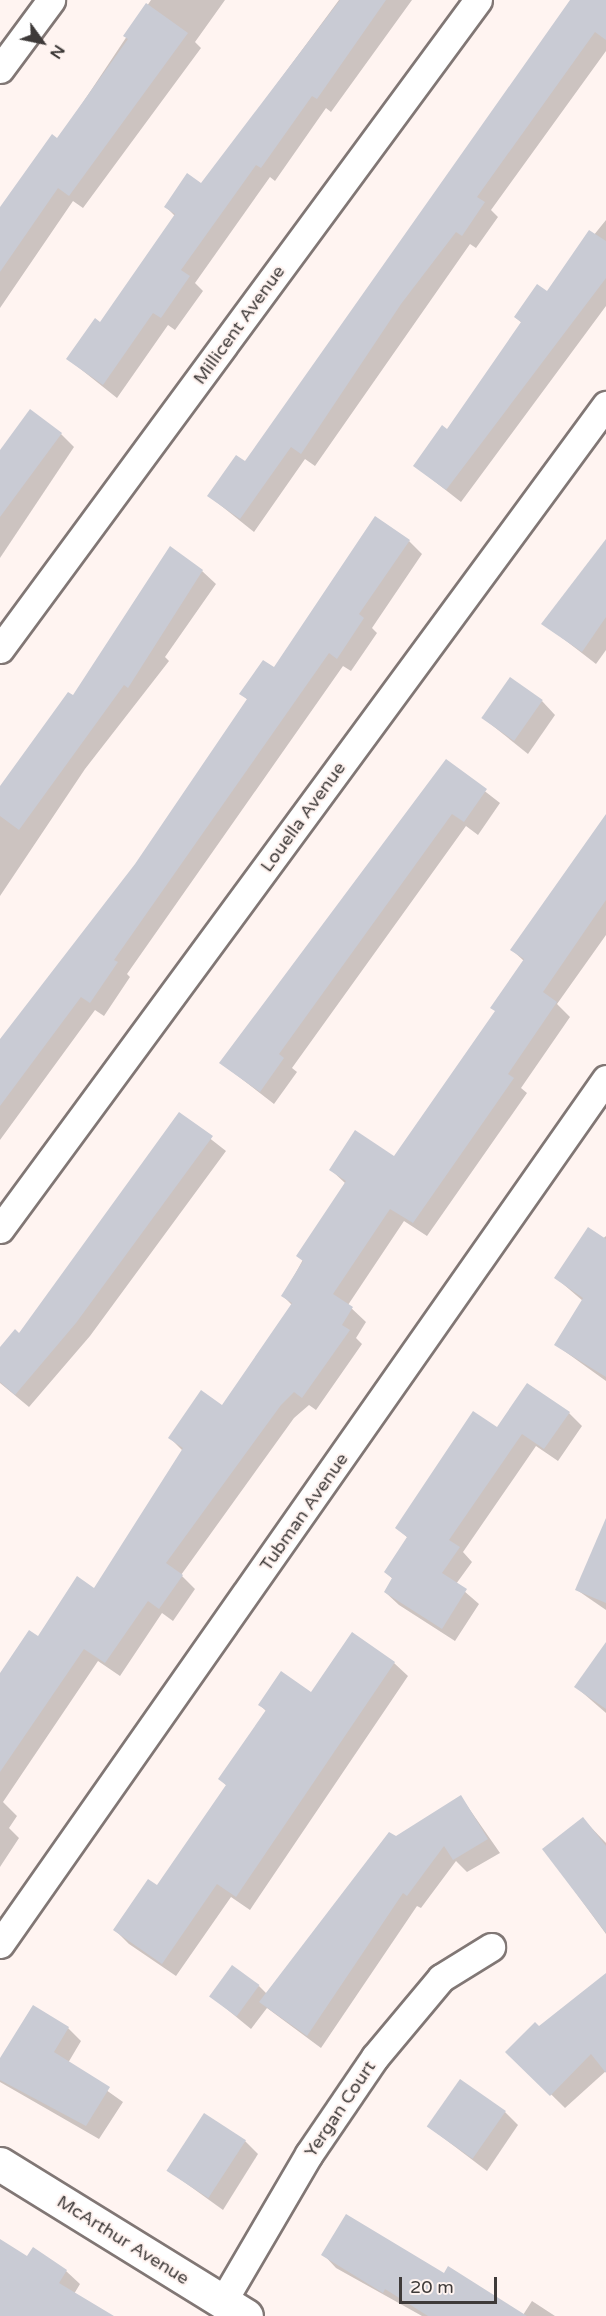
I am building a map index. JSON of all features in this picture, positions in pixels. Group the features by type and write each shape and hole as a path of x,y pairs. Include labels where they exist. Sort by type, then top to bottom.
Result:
{"street":[{"path":"0,69 51,0"},
{"name":"Millicent Avenue","path":"0,649 477,0"},
{"name":"Louella Avenue","path":"0,1229 606,405"},
{"name":"Tubman Avenue","path":"0,1944 606,1079"},
{"name":"Yergan Court","path":"234,2308 309,2154 375,2057 441,1978 491,1947"},
{"name":"McArthur Avenue","path":"0,2164 234,2308"}],"building":[{"path":"340,0 386,0 317,99 312,96 261,168 256,165 181,270 190,276 161,318 153,313 103,385 66,359 95,318 100,322 175,214 164,207 187,173 201,183"},
{"path":"570,0 606,0 606,40 595,32 477,197 485,202 462,236 456,232 401,304 301,454 291,447 240,519 207,496 236,455 245,461"},
{"path":"146,3 188,33 69,196 58,188 0,272 0,207 52,134 57,138 128,39 123,36"},
{"path":"589,230 606,241 606,278 446,490 413,466 442,425 447,429 521,322 514,317 537,284 547,291"},
{"path":"30,409 62,433 0,517 0,450"},
{"path":"375,516 410,540 359,614 364,618 337,659 329,653 114,960 118,962 90,1003 81,997 0,1106 0,1039 135,864 247,699 239,694 263,660 274,667"},
{"path":"606,539 606,617 582,652 541,624"},
{"path":"170,546 203,570 128,688 124,685 19,830 0,816 0,786 68,692 73,695"},
{"path":"510,677 543,700 514,741 481,718"},
{"path":"446,759 487,789 464,822 452,814 279,1054 284,1058 260,1092 219,1063"},
{"path":"606,814 606,900 543,992 557,1002 508,1074 514,1078 413,1223 390,1209 333,1294 353,1307 342,1325 350,1330 302,1398 294,1392 281,1405 166,1563 183,1575 159,1609 148,1601 105,1663 84,1649 0,1772 0,1673 29,1630 38,1636 77,1576 94,1588 183,1448 168,1438 201,1390 222,1405 292,1303 281,1296 303,1261 296,1256 346,1181 329,1170 355,1130 394,1156 495,1011 490,1008 524,959 510,950"},
{"path":"179,1112 213,1136 76,1323 15,1395 0,1382 0,1347 15,1329 19,1333"},
{"path":"588,1227 606,1239 606,1377 554,1345 583,1298 554,1278"},
{"path":"527,1383 570,1412 544,1449 522,1434 449,1540 460,1547 442,1573 467,1589 442,1629 384,1592 392,1578 384,1572 407,1537 395,1528 473,1411 497,1427"},
{"path":"606,1518 606,1603 575,1590"},
{"path":"352,1632 395,1662 236,1897 217,1884 162,1964 113,1930 148,1879 157,1885 226,1785 218,1779 266,1710 258,1705 281,1671 311,1692"},
{"path":"606,1642 606,1709 574,1687"},
{"path":"461,1795 488,1839 453,1860 444,1846 407,1896 403,1893 307,2036 259,2002 389,1832 396,1836"},
{"path":"583,1817 606,1846 606,1933 542,1849"},
{"path":"232,1965 260,1985 237,2017 209,1997"},
{"path":"606,1973 606,2073 591,2054 550,2096 505,2052 535,2022 539,2026"},
{"path":"33,2005 69,2027 54,2052 110,2087 86,2126 0,2080 0,2058"},
{"path":"460,2079 506,2111 473,2159 427,2127"},
{"path":"204,2113 246,2140 208,2198 166,2171"},
{"path":"346,2214 444,2273 448,2266 527,2316 428,2316 385,2289 383,2293 321,2255"},
{"path":"0,2239 27,2256 33,2247 67,2270 59,2283 114,2316 0,2316"}]}
